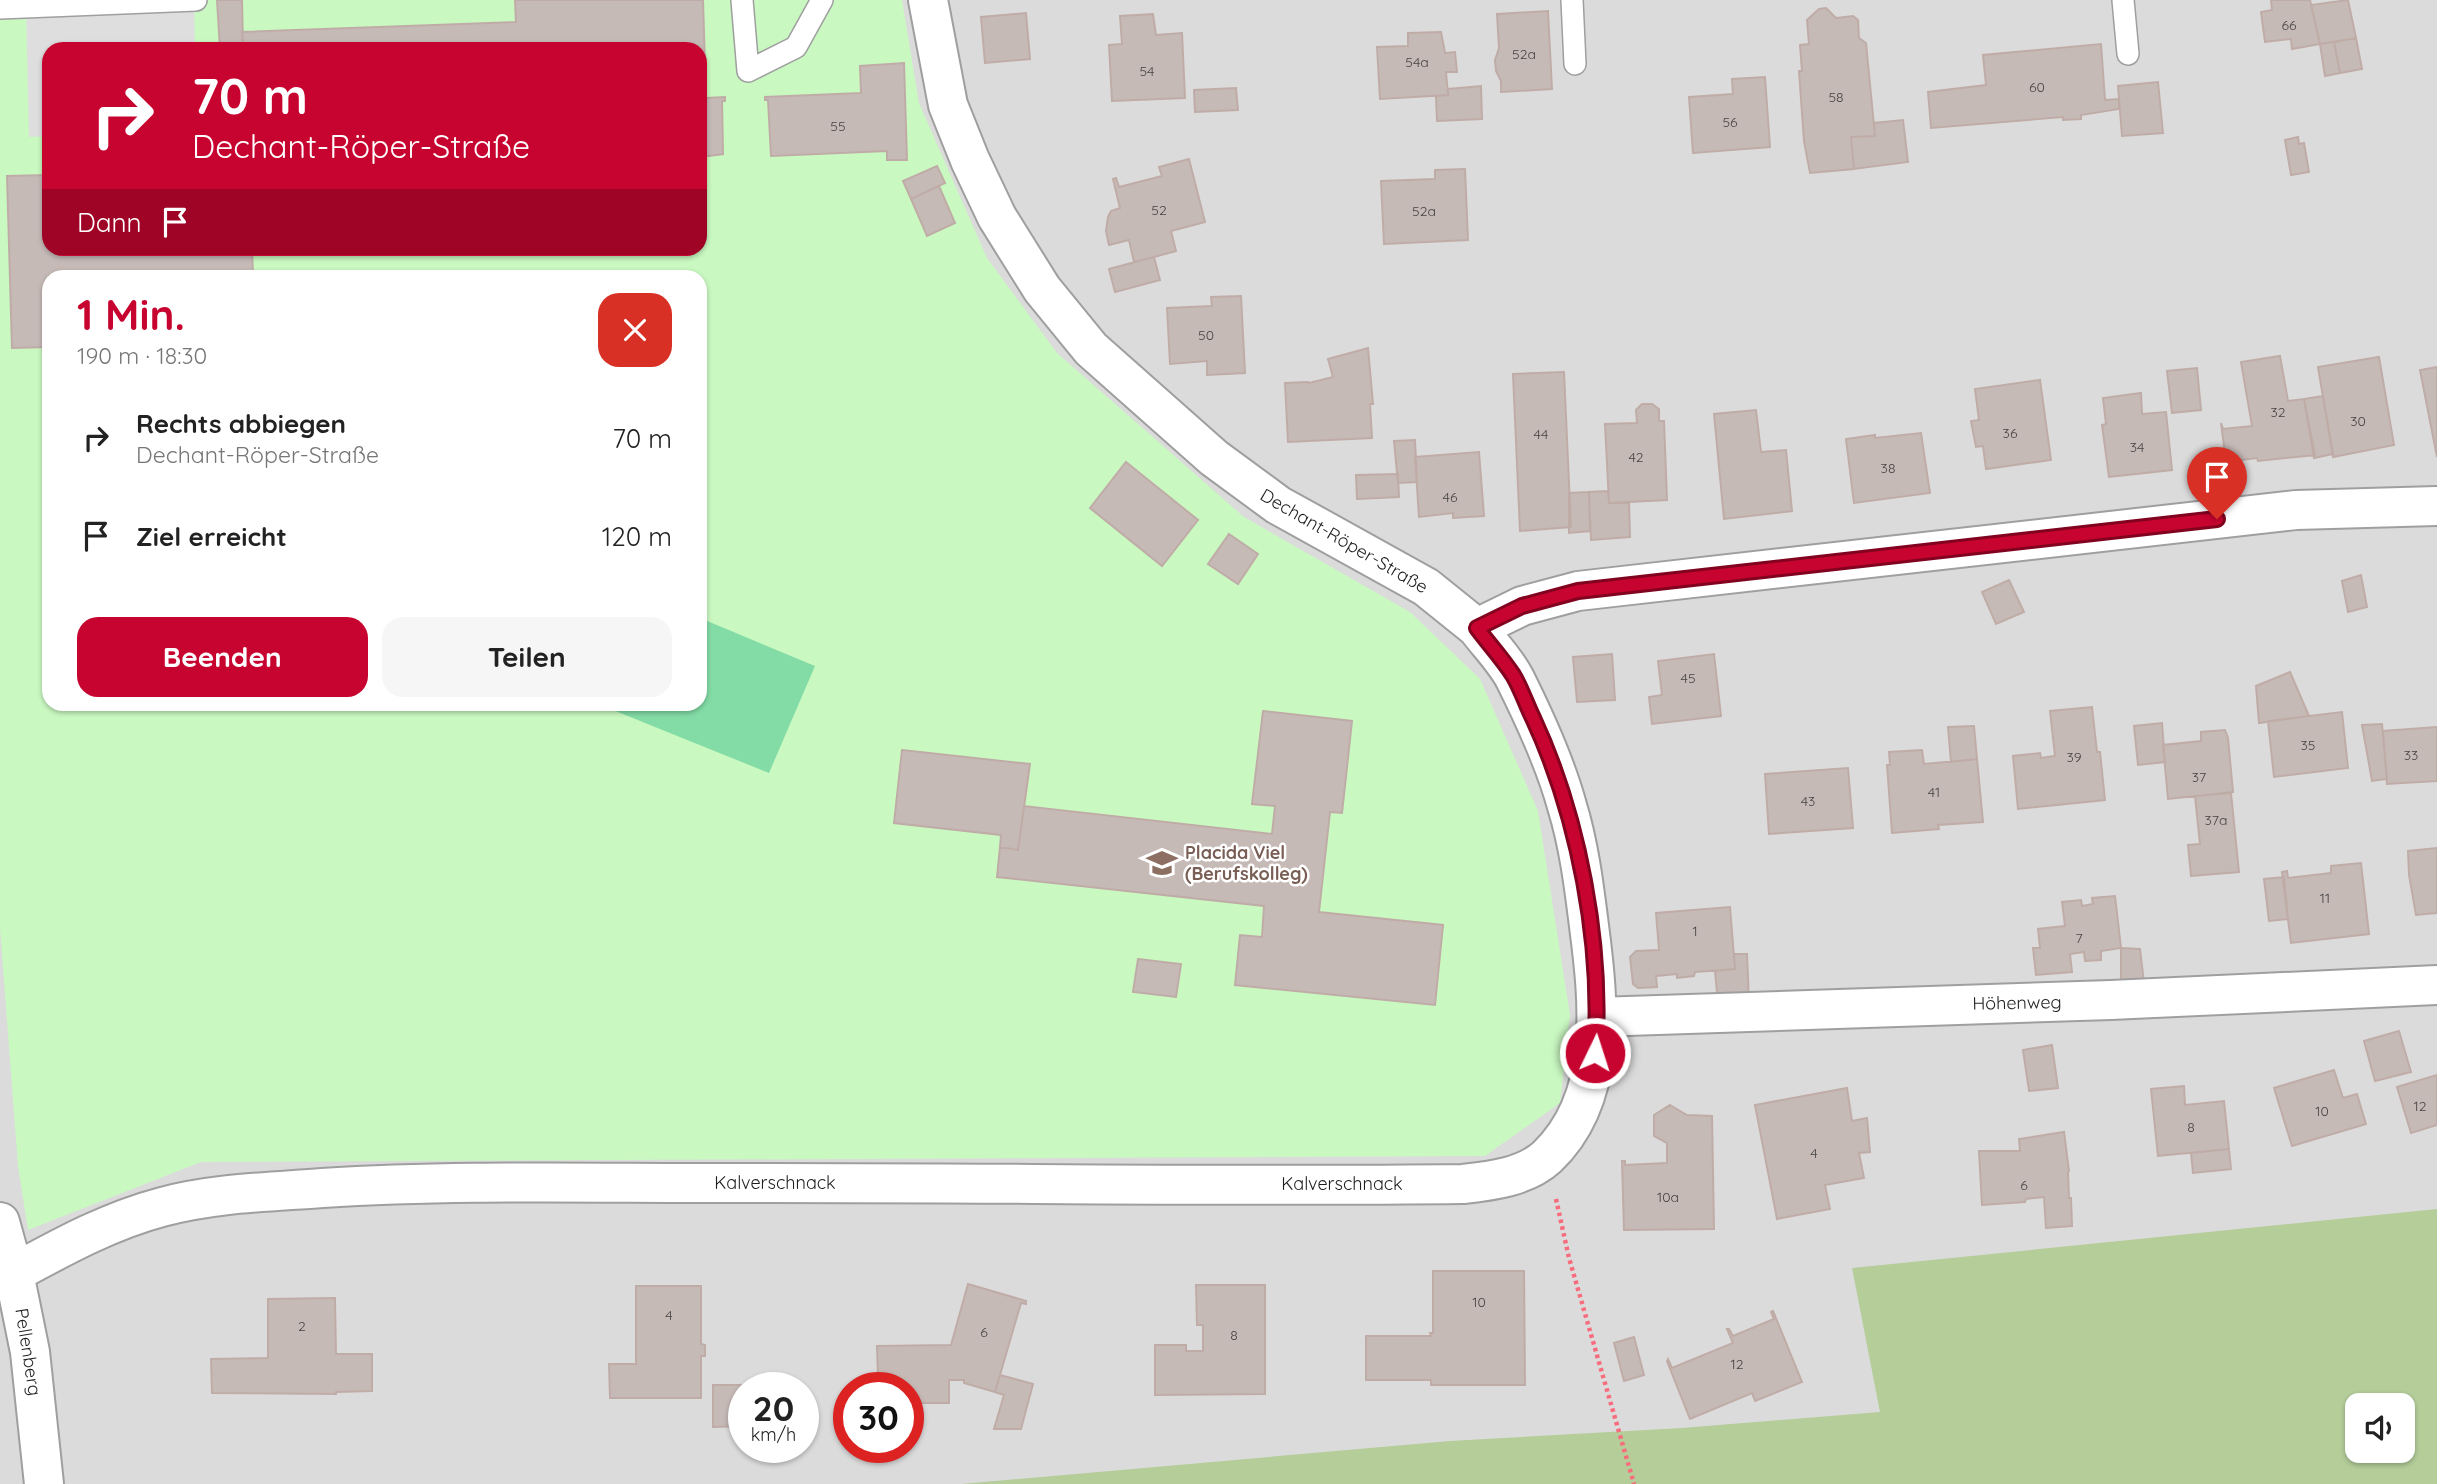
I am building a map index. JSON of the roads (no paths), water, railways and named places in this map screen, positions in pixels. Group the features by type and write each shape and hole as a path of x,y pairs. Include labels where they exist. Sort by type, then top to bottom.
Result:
{"street":[{"name":"Dechant-Röper-Straße","path":"928,0 948,105 970,160 998,217 1042,289 1091,349 1214,458 1278,505 1426,587 1477,628"},
{"path":"1477,628 1522,606 1578,591 2295,510 2437,506"},
{"name":"Kalverschnack","path":"14,1273 119,1220 199,1200 284,1191 458,1184 1463,1184 1494,1180 1524,1171 1546,1158 1577,1116 1587,1088 1595,1053 1597,1017 1594,967 1583,878 1567,806 1545,744 1513,676 1477,628"},
{"name":"Höhenweg","path":"1597,1017 2111,1000 2437,985"},
{"name":"Pellenberg","path":"0,1222 14,1273 30,1352 44,1484"}],"lane":[{"path":"0,8 196,0"},
{"path":"742,0 748,71 796,47 822,0"},
{"path":"1572,0 1575,64"},
{"path":"2123,0 2128,54"}],"place":[{"name":"Placida Viel (Berufskolleg)","path":"1162,863"}]}
